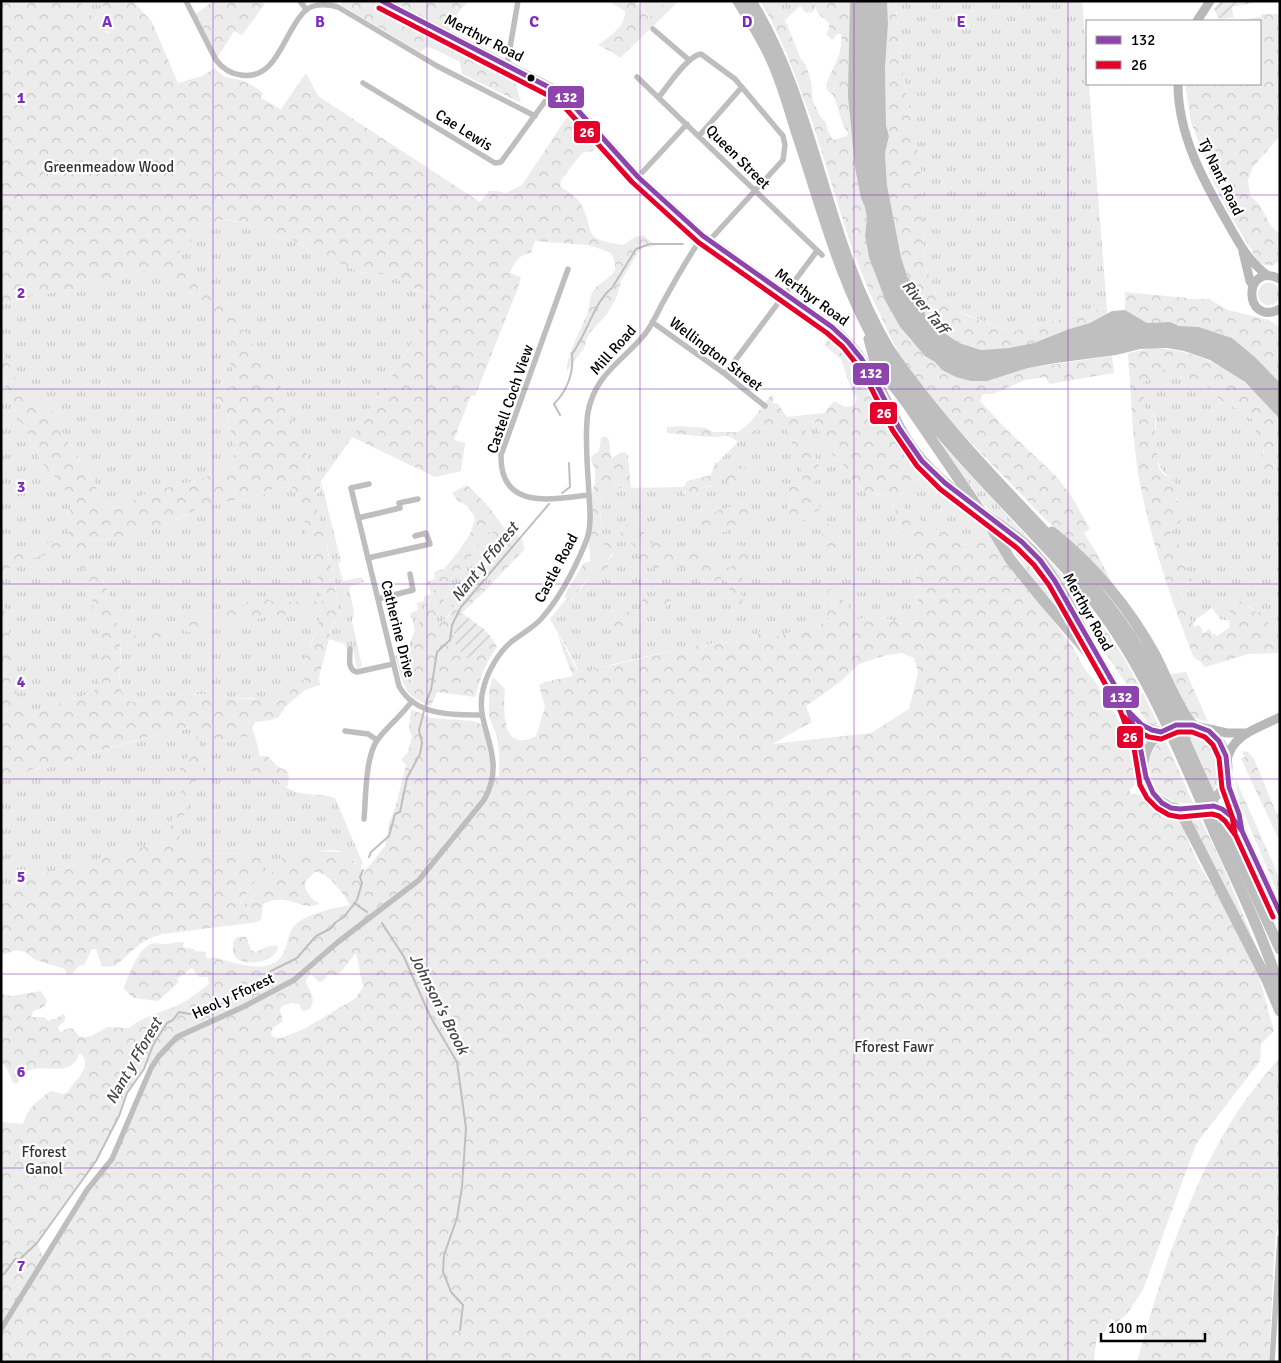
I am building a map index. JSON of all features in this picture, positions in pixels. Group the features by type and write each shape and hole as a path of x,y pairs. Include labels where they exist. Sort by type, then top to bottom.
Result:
{"highway":[{"path":"738,1 771,59 779,77 831,237 861,314 875,360 988,522 1010,559 1109,676"},
{"path":"751,1 787,71 851,268 864,300 889,348 917,388 952,432 1089,581 1139,650 1184,739 1280,949"},
{"path":"861,314 906,390 976,473 1084,590 1109,621 1160,710 1181,755 1268,954 1280,989"},
{"path":"1028,514 1063,541 1086,563 1118,600 1154,653 1185,716 1192,726"},
{"path":"1175,808 1183,816 1267,980 1280,1011"}],"main road":[{"name":"Merthyr Road","path":"382,1 554,88 564,95 638,177 706,239 832,327 849,342 863,359 906,438 923,461 944,481 1022,541 1046,567 1068,602 1129,712 1142,751 1144,766"},
{"path":"1198,20 1210,1"},
{"name":"Tŷ Nant Road","path":"1178,85 1181,118 1194,159 1205,183 1243,250 1258,269 1267,275 1280,279"},
{"name":"Tŷ Nant Road","path":"1243,250 1250,281 1253,285 1251,294 1256,306 1266,312 1277,313"},
{"path":"1253,285 1260,277 1267,275"},
{"name":"Merthyr Road","path":"1129,712 1142,725 1161,732"},
{"path":"1227,761 1230,749 1235,742 1247,733 1278,719"},
{"path":"1192,726 1214,734 1219,741 1227,761 1229,787 1239,814 1242,831"},
{"path":"1228,773 1224,786 1215,798 1206,805 1186,810 1175,808 1160,801 1152,792 1145,779 1144,766 1148,748 1161,732 1171,727 1192,726 1227,733 1247,733"},
{"path":"1206,805 1220,808 1227,812 1242,831 1280,914"}],"street":[{"path":"186,1 210,49 221,66 232,74 244,76 255,74 269,67 306,9 322,4 338,7 437,66 534,116"},
{"path":"300,1 306,9"},
{"path":"507,65 518,1"},
{"path":"653,29 689,60 659,97"},
{"name":"Mill Road","path":"589,495 587,428 591,401 602,378 645,334 692,252 755,192 779,166 785,154 783,136 735,79 700,54 689,60"},
{"name":"Queen Street","path":"637,77 819,253 784,293"},
{"name":"Cae Lewis","path":"363,83 494,163 501,162 554,88"},
{"path":"699,136 742,87"},
{"path":"638,177 687,124"},
{"name":"Castell Coch View","path":"568,269 501,455 501,463 502,470 510,486 525,496 543,499 589,495"},
{"path":"725,374 784,293"},
{"name":"Wellington Street","path":"652,322 725,374 765,406"},
{"name":"Catherine Drive","path":"369,484 351,488 393,664 402,692 424,708 443,714 482,714"},
{"name":"Castle Road","path":"493,777 492,750 482,714 483,689 488,675 504,649 510,642 536,624 561,591 586,544 590,526 589,495"},
{"path":"358,518 400,508 399,503 418,499"},
{"path":"368,558 430,544 426,533 415,536"},
{"path":"378,599 413,590 410,574"},
{"path":"350,649 350,667 357,672 393,664"},
{"path":"364,819 367,778 372,750 377,740 412,701"},
{"path":"345,731 368,734 377,740"},
{"name":"Heol y Fforest","path":"1,1329 87,1190 112,1159 151,1068 163,1050 177,1037 188,1031 294,980 338,942 418,880 484,800 493,777"},
{"path":"1272,1362 1280,1237"}],"green space":[{"name":"Fforest Fawr","path":"1,1 79,1 106,33 114,29 100,1 133,1 152,22 178,83 202,76 215,68 226,77 240,80 254,87 263,93 261,98 281,109 306,73 318,96 480,202 489,191 506,193 522,185 570,115 578,118 584,129 595,140 595,146 593,151 582,153 561,180 560,186 579,201 586,214 592,234 595,237 623,245 635,237 643,235 656,246 644,247 639,251 621,281 617,296 607,314 588,335 584,348 567,371 574,343 587,314 592,293 614,271 614,260 610,252 588,245 535,241 531,253 523,255 513,266 510,273 521,277 518,288 475,396 471,395 454,440 465,443 461,471 435,477 352,437 367,417 371,404 383,390 402,360 429,312 431,299 429,295 389,275 361,272 319,256 293,240 272,235 246,223 233,221 221,220 208,225 171,260 214,288 224,298 250,340 278,375 287,411 301,432 306,446 308,473 321,481 316,502 336,590 337,619 330,626 329,639 319,677 320,685 305,690 285,707 279,717 255,722 252,727 255,736 233,737 231,735 227,740 224,740 199,736 199,756 203,767 201,774 192,787 186,811 181,821 180,836 175,846 176,849 190,854 255,853 270,856 271,858 240,903 246,907 284,857 309,851 344,852 356,864 361,865 361,876 385,846 389,823 396,805 406,765 401,760 408,752 412,736 409,729 411,709 431,718 474,721 485,726 494,777 499,776 497,736 489,717 489,690 493,677 505,689 505,719 511,735 517,739 525,740 536,736 545,707 539,685 573,676 558,634 577,670 584,672 675,650 687,650 698,645 754,640 760,631 766,631 777,636 826,623 828,619 824,594 830,589 849,607 851,619 885,619 900,624 908,624 916,619 918,601 913,548 904,535 891,499 886,494 870,495 853,481 845,467 825,447 816,423 812,421 805,424 805,428 821,473 819,478 813,482 820,507 819,510 804,520 791,524 786,523 783,516 792,501 790,498 778,494 776,489 783,483 798,487 803,482 799,456 793,449 790,435 786,429 782,427 765,427 738,442 729,436 710,437 667,433 667,427 679,426 706,428 713,432 738,432 750,423 771,395 774,396 772,403 778,404 787,417 824,413 834,401 845,407 854,406 857,399 852,391 841,359 824,345 832,336 839,342 856,364 886,417 926,475 922,480 912,481 901,495 900,500 905,509 928,528 946,532 959,544 968,545 980,535 990,536 1072,646 1086,671 1095,681 1125,731 1134,750 1137,783 1129,790 1131,794 1145,795 1183,823 1198,862 1208,880 1215,887 1257,969 1274,1031 1261,1044 1260,1061 1196,1144 1143,1290 1126,1315 1097,1337 1095,1362 1,1362 1,1122 23,1124 30,1109 50,1091 63,1094 68,1092 82,1073 85,1063 80,1053 75,1062 68,1067 30,1070 22,1076 17,1084 13,1083 1,1061 1,994 11,996 41,991 47,1001 42,1008 33,1011 31,1017 44,1017 48,1021 63,1014 65,1020 58,1027 60,1032 69,1028 73,1029 79,1036 85,1037 92,1036 107,1027 130,1028 144,1019 189,999 209,984 208,977 199,977 192,968 177,979 179,982 158,1001 133,998 124,989 125,984 136,959 144,948 149,945 184,942 183,947 194,949 194,951 206,952 206,957 209,959 212,957 248,966 267,966 282,956 291,930 298,922 320,912 350,905 330,879 325,875 315,872 305,882 306,890 313,900 319,904 306,906 287,900 272,901 263,904 261,920 257,922 163,934 142,943 115,966 102,967 96,949 92,949 84,965 79,966 72,974 67,975 65,969 36,960 25,952 17,950 1,955 1,892 25,873 41,875 169,841 172,817 183,785 179,775 181,763 194,751 197,736 193,727 185,728 178,732 160,734 78,757 61,766 33,769 1,782 1,765 4,764 1,759 1,592 11,644 19,711 24,714 92,693 99,685 99,629 80,557 76,550 58,552 23,561 1,572 1,551 35,547 69,537 66,517 70,510 70,498 60,482 42,463 27,431 19,419 1,378 1,353 5,356 18,383 26,394 55,413 63,434 94,481 101,504 108,511 151,492 209,476 229,464 234,456 235,448 226,407 210,394 215,389 228,388 239,382 229,362 232,344 225,326 208,305 197,299 160,268 128,273 112,280 1,304","holes":["291,487 298,495 307,536 312,548 322,601 317,631 302,662 301,673 305,680 269,707 261,696 258,699 228,698 220,694 205,694 161,697 132,702 125,699 119,677 121,650 116,618 110,597 103,581 99,577 86,540 99,541 158,528 200,508 248,499 263,495 272,489","902,653 914,658 918,672 909,709 871,733 772,744 812,722 806,706 840,682 859,664 887,655","356,953 363,987 356,998 304,1029 281,1038 273,1037 271,1033 273,1028 283,1021 280,1010 282,1006 291,1003 299,1004 304,1011 310,1009 313,999 306,983 307,978 311,974 319,982 323,981 328,974 338,975","147,1062 151,1068 112,1159 87,1190 44,1259 37,1243 96,1161 119,1116 127,1093"]},
{"path":"79,1 100,1 114,29 111,32 104,31"},
{"path":"213,1 261,1 265,4 242,35 234,31 216,60 193,16"},
{"path":"341,1 473,1 460,11 447,40 514,78 521,103 462,74 460,62 432,48 427,47 420,52 341,5"},
{"path":"608,1 634,1 651,19 668,1 679,1 620,58 598,45 616,31 625,16 625,11"},
{"path":"642,1 668,2 651,19 639,5"},
{"path":"760,1 773,1 785,20 801,59 806,65 811,82 813,101 820,116 826,123 833,140 847,136 848,132 843,125 834,96 827,90 826,85 841,48 841,34 837,34 832,40 826,34 829,29 829,23 818,13 816,5 818,1 851,1 861,198 867,218 865,235 886,302 900,327 910,340 942,370 971,381 987,381 1028,368 1112,356 1114,373 1049,384 1046,377 1025,380 993,394 983,394 980,401 1007,430 1056,476 1072,497 1090,529 1084,533 1112,583 1084,553 1045,519 949,420 901,359 868,289 850,243 813,124 787,54"},
{"path":"773,1 818,1 813,12 806,13 800,6 785,20"},
{"path":"887,1 895,1 905,88 920,160 925,266 938,298 957,303 961,313 1011,332 1107,307 1107,314 1090,323 1034,343 1009,348 981,350 959,343 927,321 920,296 907,276 901,257 887,185 885,153 889,136 886,125 885,68 888,24"},
{"path":"895,1 1082,1 1086,50 1086,85 1089,85 1107,307 1011,332 960,312 956,303 938,298 925,266 920,160 905,88"},
{"path":"1220,1 1253,1 1254,3 1232,7 1233,17 1223,19 1218,18 1215,10 1213,10"},
{"path":"1261,14 1280,14 1280,136 1253,167 1248,180 1250,195 1259,204 1271,226 1280,235 1280,261 1271,266 1259,263 1214,183 1191,122 1185,85 1261,85 1261,20 1242,20 1261,17"},
{"path":"221,220 246,223 272,235 293,240 319,256 361,272 389,275 429,295 431,299 429,312 402,360 383,390 371,404 367,417 321,481 308,473 306,446 287,411 278,375 250,340 224,298 214,288 170,260 208,225"},
{"path":"160,268 197,299 208,305 225,326 232,344 229,362 239,382 228,388 215,389 214,398 226,407 235,452 229,464 209,476 151,492 108,511 101,504 94,481 63,434 55,413 26,394 18,383 5,356 1,353 1,304 112,280 128,273"},
{"path":"1269,283 1277,286 1280,294 1277,302 1269,305 1261,302 1258,294 1261,286"},
{"path":"1125,292 1189,299 1209,299 1228,310 1269,320 1280,327 1280,383 1256,358 1232,338 1199,327 1179,326 1170,322 1147,323 1125,310"},
{"path":"1152,348 1183,352 1212,362 1239,378 1251,388 1280,419 1280,463 1271,472 1265,470 1263,465 1264,451 1256,433 1254,421 1236,407 1221,403 1207,386 1163,369 1153,379 1144,381 1142,387 1145,394 1143,407 1152,412 1155,417 1155,437 1159,468 1164,475 1170,477 1175,483 1175,497 1183,508 1181,522 1172,528 1171,534 1173,540 1179,545 1181,560 1191,576 1191,581 1184,586 1177,587 1177,591 1186,603 1188,616 1195,627 1199,625 1204,633 1209,629 1213,635 1217,636 1229,628 1230,610 1235,601 1242,602 1256,612 1262,612 1267,617 1270,627 1275,628 1280,623 1280,653 1249,654 1205,667 1194,658 1177,614 1156,548 1139,479 1133,432 1128,353"},
{"path":"1163,369 1207,386 1221,403 1235,407 1249,415 1256,424 1257,434 1263,449 1263,458 1275,469 1280,463 1280,623 1275,628 1270,627 1267,617 1249,606 1229,613 1231,621 1220,619 1212,608 1195,620 1193,624 1188,616 1186,603 1177,591 1177,587 1184,586 1191,581 1191,576 1181,560 1171,534 1179,501 1175,497 1175,490 1170,477 1162,470 1156,454 1155,416 1143,407 1142,388 1144,381 1153,379"},
{"path":"1,378 19,419 27,431 42,463 60,482 70,498 70,510 66,517 85,540 99,541 117,538 176,520 200,508 248,499 263,495 272,489 291,487 298,495 302,507 322,601 317,631 310,644 305,680 269,707 254,698 228,698 220,694 161,697 132,702 125,699 120,684 121,649 119,633 103,580 88,585 99,629 99,685 92,693 24,714 18,711 11,644 1,592"},
{"path":"811,421 816,423 820,429 825,447 845,467 853,481 867,493 875,495 886,494 891,499 904,535 913,548 918,601 916,619 907,624 900,624 885,619 851,619 849,607 834,591 824,602 828,619 826,623 777,636 761,631 754,640 708,644 687,650 675,650 617,663 591,671 584,672 578,670 550,619 565,600 572,599 589,578 602,575 608,570 608,561 613,554 603,551 599,559 590,561 590,550 596,546 600,529 602,488 604,483 617,482 620,488 684,487 684,494 696,497 702,488 713,486 720,471 717,463 738,442 765,427 782,427 790,435 793,449 799,456 804,482 796,487 787,484 782,495 790,498 792,501 787,509 800,522 806,518 817,502 813,482 819,478 821,473 805,428 805,424"},
{"path":"605,436 609,441 612,458 625,452 628,455 631,488 620,488 617,482 604,484 602,488 600,529 596,546 590,550 592,493 595,483 595,469 591,460 592,456 599,451 601,438"},
{"path":"937,439 1066,579 1071,586 1067,590 1056,572 1037,549 985,506"},
{"path":"715,462 720,471 717,484 702,488 693,501 685,501 684,487 687,481 711,475"},
{"path":"737,465 747,472 748,476 741,486 737,487 727,480 726,476 733,466"},
{"path":"925,478 938,492 947,491 973,511 990,536 980,535 968,545 959,544 946,532 928,528 905,509 900,501 901,495 912,481"},
{"path":"322,485 341,562 338,563 343,581 362,577 364,582 349,587 354,613 352,621 362,666 357,669 353,649 345,647 345,644 329,639 330,626 335,622 337,615 336,590 327,546 322,536 315,498"},
{"path":"467,485 489,507 505,529 516,534 523,541 524,550 497,578 487,573 486,568 496,543 496,538 494,533 487,532 453,578 441,608 434,618 435,623 441,623 448,617 454,606 475,585 486,590 462,613 453,635 486,646 492,638 497,647 486,664 475,697 437,692 431,706 412,697 405,686 411,675 411,651 416,640 423,611 430,601 439,575 470,534 475,520 473,513 466,505 458,501 452,493"},
{"path":"744,502 748,503 755,514 753,522 735,525 726,532 706,532 703,528 700,518 704,510 711,515 720,509"},
{"path":"623,523 644,532 652,544 668,539 679,550 705,549 711,551 716,565 722,568 733,566 738,561 737,545 745,546 749,552 750,561 741,583 744,607 739,610 735,609 727,581 724,578 718,579 705,588 691,571 681,567 665,566 654,569 645,565 636,548 620,532 619,526"},
{"path":"828,524 836,527 837,530 836,550 833,551 824,541 822,534 821,527"},
{"path":"999,530 1027,554 1046,575 1051,583 1042,592"},
{"path":"487,532 494,533 496,543 486,568 487,573 497,578 486,590 475,585 454,606 441,623 435,623 434,618 441,608 453,578"},
{"path":"609,539 614,543 614,551 608,561 608,571 603,575 588,579 574,596 567,601 566,592 584,563 600,558 605,542"},
{"path":"444,569 439,575 430,601 423,611 416,640 411,651 411,675 405,686 395,656 410,652 409,645 415,630 410,613 418,610 417,603 424,601 424,597 431,594 427,582 435,579 434,572"},
{"path":"1051,583 1084,642 1042,592"},
{"path":"1071,586 1106,631 1139,685 1130,690 1091,631 1095,627 1094,622 1090,620 1085,621 1067,590"},
{"path":"669,594 672,599 662,611 643,608 642,600 645,597"},
{"path":"265,599 278,603 314,600 317,602 316,606 293,616 276,615 231,622 213,621 192,632 187,632 181,627 181,622 191,615 210,616 215,613 240,608 249,601 257,602"},
{"path":"628,612 636,616 635,625 620,626 612,631 609,629 608,622"},
{"path":"462,613 485,630 492,638 477,658 469,659 455,643 454,632"},
{"path":"166,626 172,626 175,629 169,636 136,644 128,644 126,641 126,638"},
{"path":"1186,672 1208,722 1190,717 1170,674"},
{"path":"1143,693 1158,724 1153,724 1146,720 1133,698"},
{"path":"193,727 197,736 215,737 224,741 231,735 237,737 241,735 255,736 260,756 255,760 281,783 296,792 335,798 363,864 358,864 343,852 329,850 291,856 279,862 246,907 240,904 270,856 255,853 190,854 176,849 173,840 41,875 25,873 1,892 1,782 33,769 61,766 78,757 160,734 178,732"},
{"path":"1185,730 1197,732 1207,737 1220,752 1223,762 1222,772 1219,782 1212,792"},
{"path":"1164,737 1193,803 1179,803 1168,798 1152,782 1149,771 1150,759 1155,748"},
{"path":"1241,751 1248,752 1254,759 1275,810 1280,814 1280,842 1241,759 1245,757"},
{"path":"260,756 269,757 277,766 288,772 287,787 270,775 266,779 257,780 252,770 255,760"},
{"path":"1235,778 1280,879 1280,899 1240,804"},
{"path":"1199,816 1220,859 1264,965 1190,821"},
{"path":"237,937 246,937 251,950 256,952 269,946 278,946 273,956 267,959 254,962 241,961 236,958 233,950 233,942"},
{"path":"1280,1057 1280,1224 1276,1234 1274,1256 1269,1362 1137,1362 1156,1297 1179,1230 1206,1167 1222,1136 1240,1108"}],"shaded area":[{"path":"850,1 887,1 888,24 885,68 886,125 889,136 885,153 887,185 901,257 907,276 920,296 927,321 959,343 981,350 1009,348 1034,343 1090,323 1112,311 1125,310 1147,323 1170,322 1179,326 1199,327 1232,338 1256,358 1280,383 1280,419 1245,382 1210,360 1184,351 1167,348 1140,349 1116,355 1028,368 987,381 971,381 956,377 942,370 935,362 925,356 900,327 886,302 869,257 865,235 867,218 855,167 848,96"}],"waterway":[{"name":"Nant y Fforest","path":"560,415 554,404 563,393 569,381 572,368 572,354 596,309 612,288 636,249 650,244 683,244"},
{"name":"Nant y Fforest","path":"562,493 570,487 569,463"},
{"name":"Nant y Fforest","path":"369,857 371,852 389,836 395,814 400,812 407,778 420,754 422,743 419,730 431,690 437,652 450,640 452,625 461,607 549,504"},
{"name":"Nant y Fforest","path":"1,1276 15,1259 20,1259 37,1243 96,1161 119,1116 127,1093 144,1069 153,1045 167,1023 173,1020 179,1012 189,1014 227,1002 237,994 251,994 264,987 266,978 271,971 297,958 316,936 330,929 344,917 357,900 362,883 360,877 363,870"},
{"name":"Johnson's Brook","path":"354,903 367,912"},
{"name":"Johnson's Brook","path":"382,923 404,957 430,1016 457,1062 466,1128 462,1187 457,1218 444,1255 443,1272 451,1292 463,1305 460,1330"}],"transit line":[{"name":"132","path":"382,1 564,95 638,177 703,236 832,327 848,342 872,375 899,428 922,461 945,483 1022,542 1040,560 1055,581 1127,707 1139,741 1146,777 1153,793 1162,803 1171,808 1214,806 1222,809 1231,816 1242,831"},
{"name":"26","path":"379,8 559,101 632,182 698,242 827,333 843,347 866,378 893,431 917,466 940,489 1017,548 1034,565 1049,585 1120,710 1134,748 1140,785 1147,798 1157,808 1169,815 1180,817 1212,814 1219,816 1236,836"},
{"name":"132","path":"1129,712 1142,725 1152,730 1161,732 1176,725 1193,725 1209,731 1219,741 1226,756 1229,787 1239,814 1242,831 1280,913"},
{"name":"26","path":"1124,717 1137,731 1149,737 1161,739 1178,732 1192,732 1205,737 1213,745 1219,758 1222,788 1232,816 1235,834 1273,917"}],"park label":[{"name":"Greenmeadow Wood","path":"109,167"},
{"name":"Fforest Ganol","path":"44,1160"}],"water label":[{"name":"River Taff","path":"925,307"}]}
